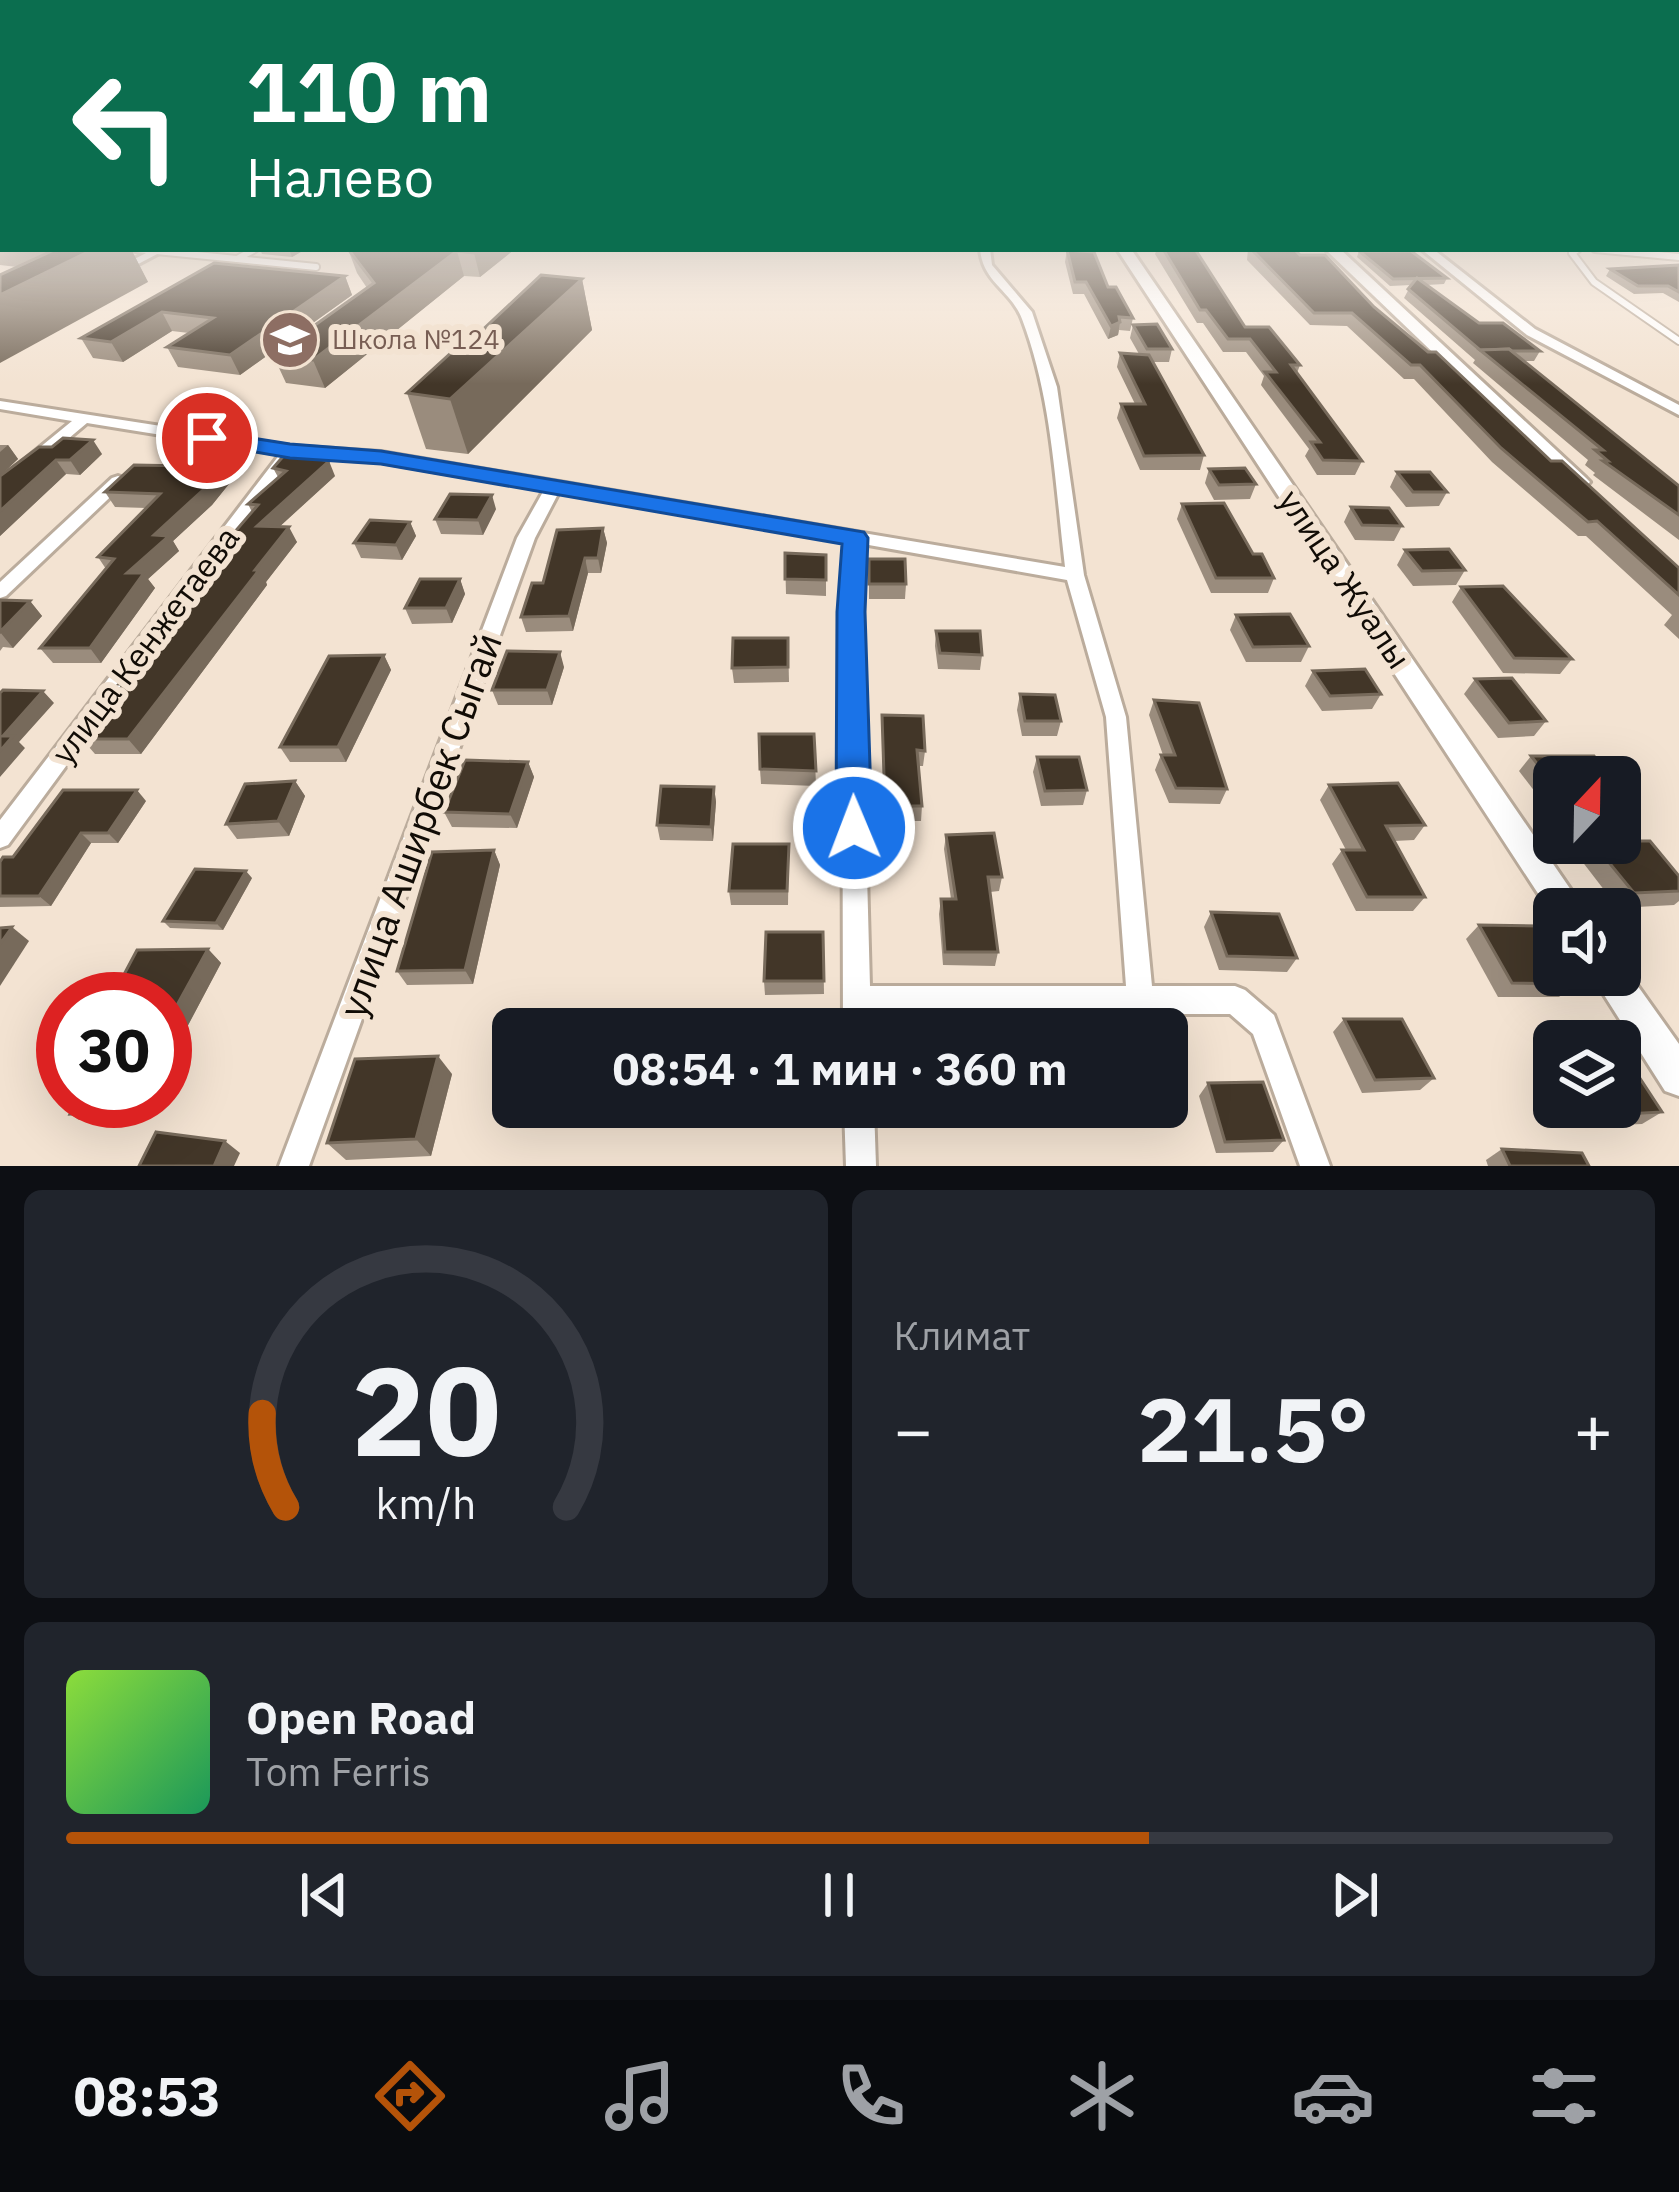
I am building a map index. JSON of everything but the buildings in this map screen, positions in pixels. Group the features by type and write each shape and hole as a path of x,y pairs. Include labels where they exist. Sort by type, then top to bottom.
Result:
{"street":[{"path":"99,280 110,274"},
{"path":"994,274 1026,312 1036,356 1050,387 1075,574 1116,717 1140,999"},
{"name":"улица Жуалы","path":"1141,274 1553,888"},
{"path":"1359,274 1600,501"},
{"path":"1458,274 1531,332 1679,411"},
{"path":"0,405 290,451 381,458 1075,574"},
{"path":"0,488 84,418"},
{"name":"улица Кенжетаева","path":"0,838 290,451"},
{"path":"0,592 118,482"},
{"name":"улица Аширбек Сыгай","path":"294,1166 526,538 554,488"},
{"path":"855,538 851,612 857,1008"},
{"path":"1625,996 1679,1077"},
{"path":"970,1008 1140,999 1235,1000 1264,1025 1315,1166"},
{"path":"860,1128 861,1166"}],"lane":[{"path":"1586,274 1679,341"}],"place":[{"name":"Школа №124","path":"290,340"}],"route":[{"path":"207,438 381,458 855,538 851,612 854,828"}]}
